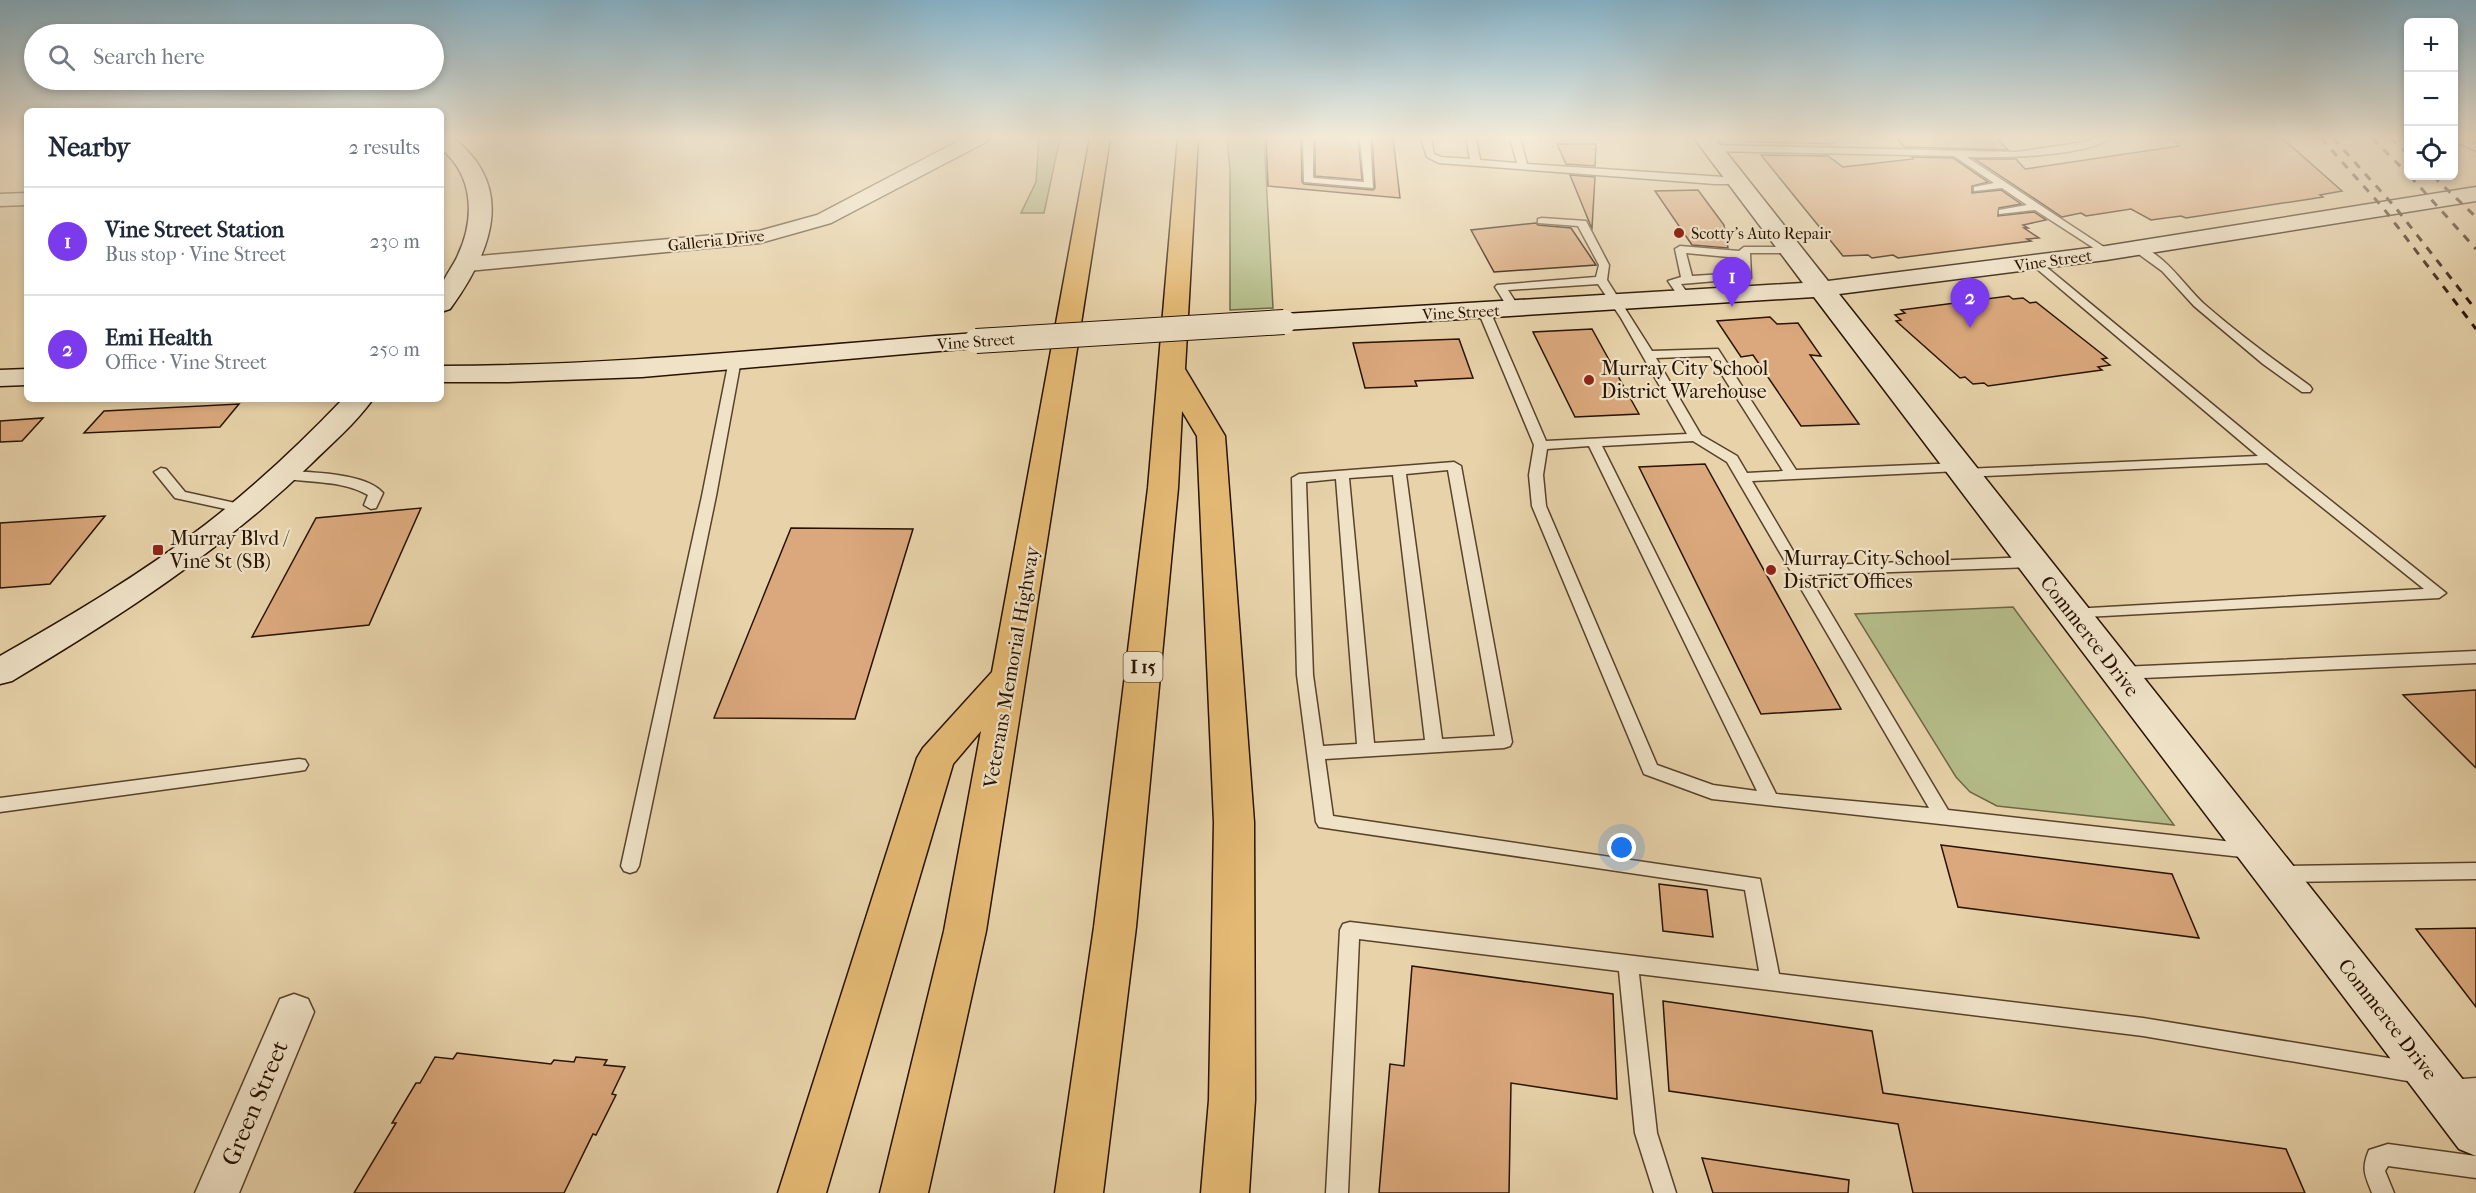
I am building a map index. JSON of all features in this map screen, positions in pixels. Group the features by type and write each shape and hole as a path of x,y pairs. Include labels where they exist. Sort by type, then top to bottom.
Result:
{"highway":[{"name":"Veterans Memorial Highway","path":"904,1193 965,931 1091,194"},
{"name":"I 15","path":"1079,1193 1116,915 1162,488 1184,194"},
{"path":"1172,370 1211,436 1234,822 1232,1100 1225,1193"},
{"path":"802,1193 936,758 1010,674"}],"street":[{"path":"444,300 474,252 481,225 479,194"},
{"name":"Galleria Drive","path":"468,264 760,237 824,219 872,194"},
{"name":"Commerce Drive","path":"1749,194 2266,863 2450,1085 2476,1133"},
{"name":"Vine Street","path":"444,374 619,371 976,341 1618,302 1686,289 1822,289 2106,253 2476,194"},
{"path":"0,200 24,199"},
{"path":"0,378 24,377"},
{"path":"0,672 113,605 180,559 244,509 356,402"},
{"name":"Green Street","path":"217,1193 294,1012"}],"lane":[{"path":"2017,194 2106,253"},
{"path":"2003,212 2037,207"},
{"path":"1542,221 1582,223 1604,265 1601,280 1618,302 1696,436 1732,459 1943,817"},
{"path":"2137,248 2166,268 2199,304 2267,361 2306,389"},
{"path":"1745,255 1680,249 1686,289 1747,276 1745,255 1744,250 1792,249"},
{"path":"2035,263 2270,459 2439,593 2072,614"},
{"path":"1514,309 1501,287 1601,280"},
{"path":"1484,311 1541,446 1534,483 1539,506 1650,769 1712,792 1943,817 2266,863 2476,871"},
{"path":"1649,355 1714,352 1791,475"},
{"path":"630,866 709,496 735,360"},
{"path":"1541,446 1696,436"},
{"path":"1594,443 1770,800"},
{"path":"1743,477 2270,459"},
{"path":"1317,753 1504,742 1454,466 1299,478 1305,675 1325,822 1753,884 1770,981"},
{"path":"1399,471 1434,746"},
{"path":"161,472 180,495 244,509"},
{"path":"283,474 354,483 376,493 371,505"},
{"path":"1342,475 1366,750"},
{"path":"1797,571 2032,562"},
{"path":"2118,673 2476,657"},
{"path":"0,805 299,765"},
{"path":"1337,1193 1350,930 2144,1027 2450,1085"},
{"path":"1628,964 1646,1133 1665,1193"},
{"path":"2383,1193 2374,1171 2377,1158 2388,1155 2476,1167"}],"green space":[{"path":"1030,194 1048,194 1044,213 1021,213"},
{"path":"1230,194 1267,194 1273,308 1230,310"},
{"path":"2013,607 2174,825 1997,806 1970,792 1956,777 1855,614"}],"building":[{"path":"1352,194 1399,194 1400,198"},
{"path":"1578,194 1594,194 1592,228"},
{"path":"1657,194 1701,194 1724,225 1728,248 1692,245"},
{"path":"1792,194 2006,194 2021,204 1999,208 1998,216 2034,212 2046,220 2023,225 2039,238 2027,239 2031,241 1898,258 1893,255 1872,258 1868,255 1843,256"},
{"path":"2027,194 2327,194 2320,195 2323,197 2186,218 2181,216 2151,220 2131,209 2062,217"},
{"path":"1536,223 1571,228 1596,265 1494,272 1471,230"},
{"path":"2009,296 2013,299 2023,298 2030,303 2036,302 2107,358 2102,359 2110,365 2098,367 2102,370 1988,386 1984,383 1973,384 1965,377 1960,378 1896,321 1901,320 1895,315 1905,313 1901,310"},
{"path":"1770,317 1777,324 1798,323 1821,356 1810,355 1859,424 1801,426 1753,355 1741,357 1717,321"},
{"name":"Murray City School District Warehouse","path":"1592,329 1639,414 1575,417 1533,332"},
{"path":"1459,339 1473,378 1415,381 1417,386 1365,388 1353,343"},
{"path":"239,404 220,427 84,433 104,411"},
{"path":"43,418 22,441 0,442 0,421"},
{"path":"1705,464 1841,709 1761,714 1639,467"},
{"path":"421,508 369,625 252,637 316,518"},
{"path":"105,516 50,584 0,588 0,523"},
{"path":"791,528 913,529 855,719 714,718"},
{"path":"2476,690 2476,768 2403,695"},
{"path":"1941,845 2172,874 2199,938 1958,907"},
{"path":"1659,884 1707,890 1713,937 1663,931"},
{"path":"2476,928 2476,1007 2416,929"},
{"path":"1412,966 1613,994 1617,1099 1511,1083 1509,1193 1379,1193 1390,1064 1404,1066"},
{"path":"1663,1001 1872,1031 1883,1093 2286,1149 2305,1193 1913,1193 1898,1124 1669,1091"},
{"path":"457,1053 551,1064 554,1060 574,1062 576,1057 607,1060 604,1065 625,1067 612,1094 616,1095 596,1135 593,1134 564,1193 354,1193 396,1123 392,1123 435,1057 453,1059"},
{"path":"1702,1158 1849,1180 1848,1193 1713,1193"}],"railway":[{"path":"2370,194 2476,329"},
{"path":"2383,194 2476,310"},
{"path":"2426,194 2476,249"},
{"path":"2452,194 2476,217"}],"place":[{"name":"Scotty’s Auto Repair","path":"1679,233"},
{"name":"Vine Street Station","path":"1732,307"},
{"name":"Emi Health","path":"1970,328"},
{"name":"Murray City School District Warehouse","path":"1589,380"},
{"name":"Murray Blvd / Vine St (SB)","path":"158,550"},
{"name":"Murray City School District Offices","path":"1771,570"}]}
